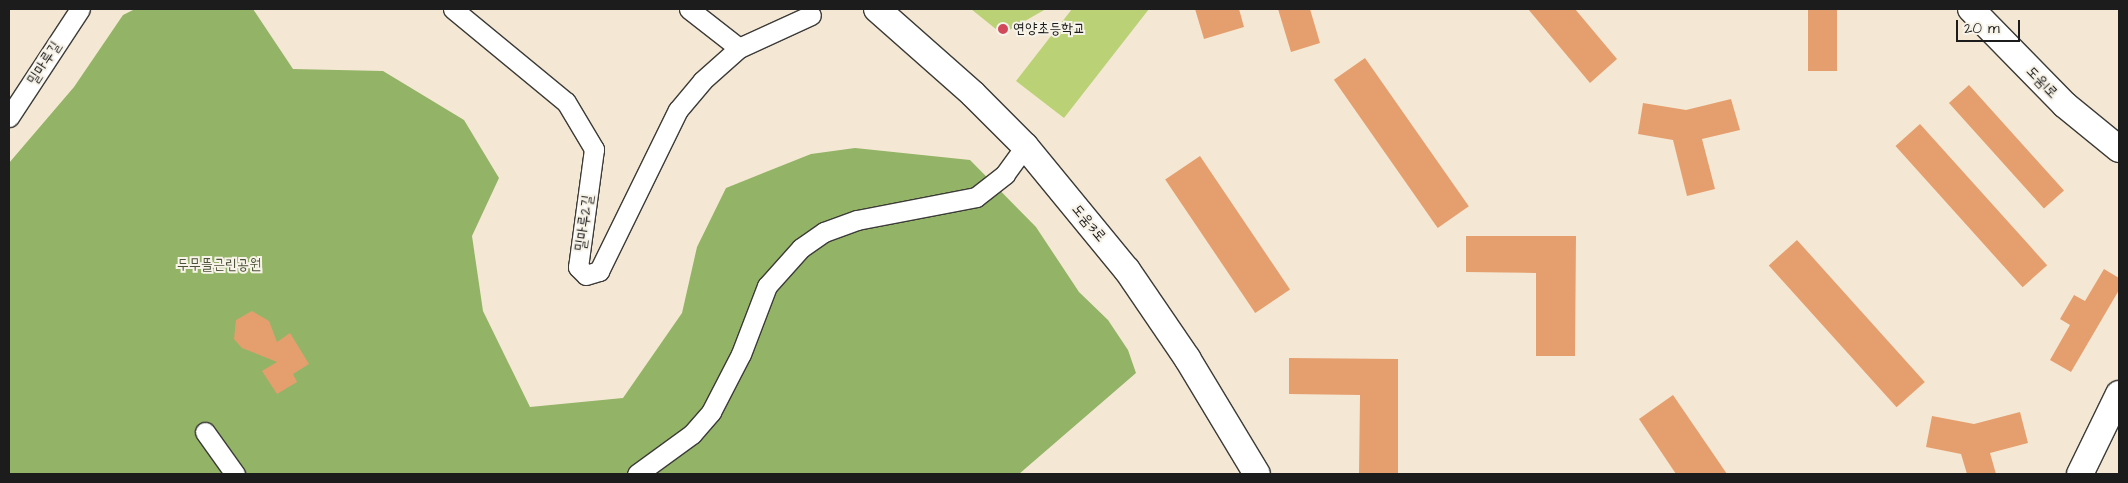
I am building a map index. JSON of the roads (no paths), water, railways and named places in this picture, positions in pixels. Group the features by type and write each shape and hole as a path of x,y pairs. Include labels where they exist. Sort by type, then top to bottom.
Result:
{"street":[{"name":"밀마루길","path":"9,117 80,9"},
{"name":"밀마루2길","path":"453,9 566,102 594,149 578,267 586,276 599,271 678,110 702,81 739,48 811,14"},
{"path":"688,9 739,48"},
{"name":"도움3로","path":"877,9 973,94 1025,146 1127,270 1187,358 1257,474"},
{"name":"도움1로","path":"1971,9 2065,106 2119,149"},
{"path":"637,474 692,434 711,412 741,354 767,286 801,248 824,232 857,220 976,197 1006,174 1025,146"},
{"path":"2080,474 2119,394"},
{"path":"205,432 235,474"}],"place":[{"name":"연양초등학교","path":"1003,29"}],"park label":[{"name":"두무뜰근린공원","path":"219,265"}]}
